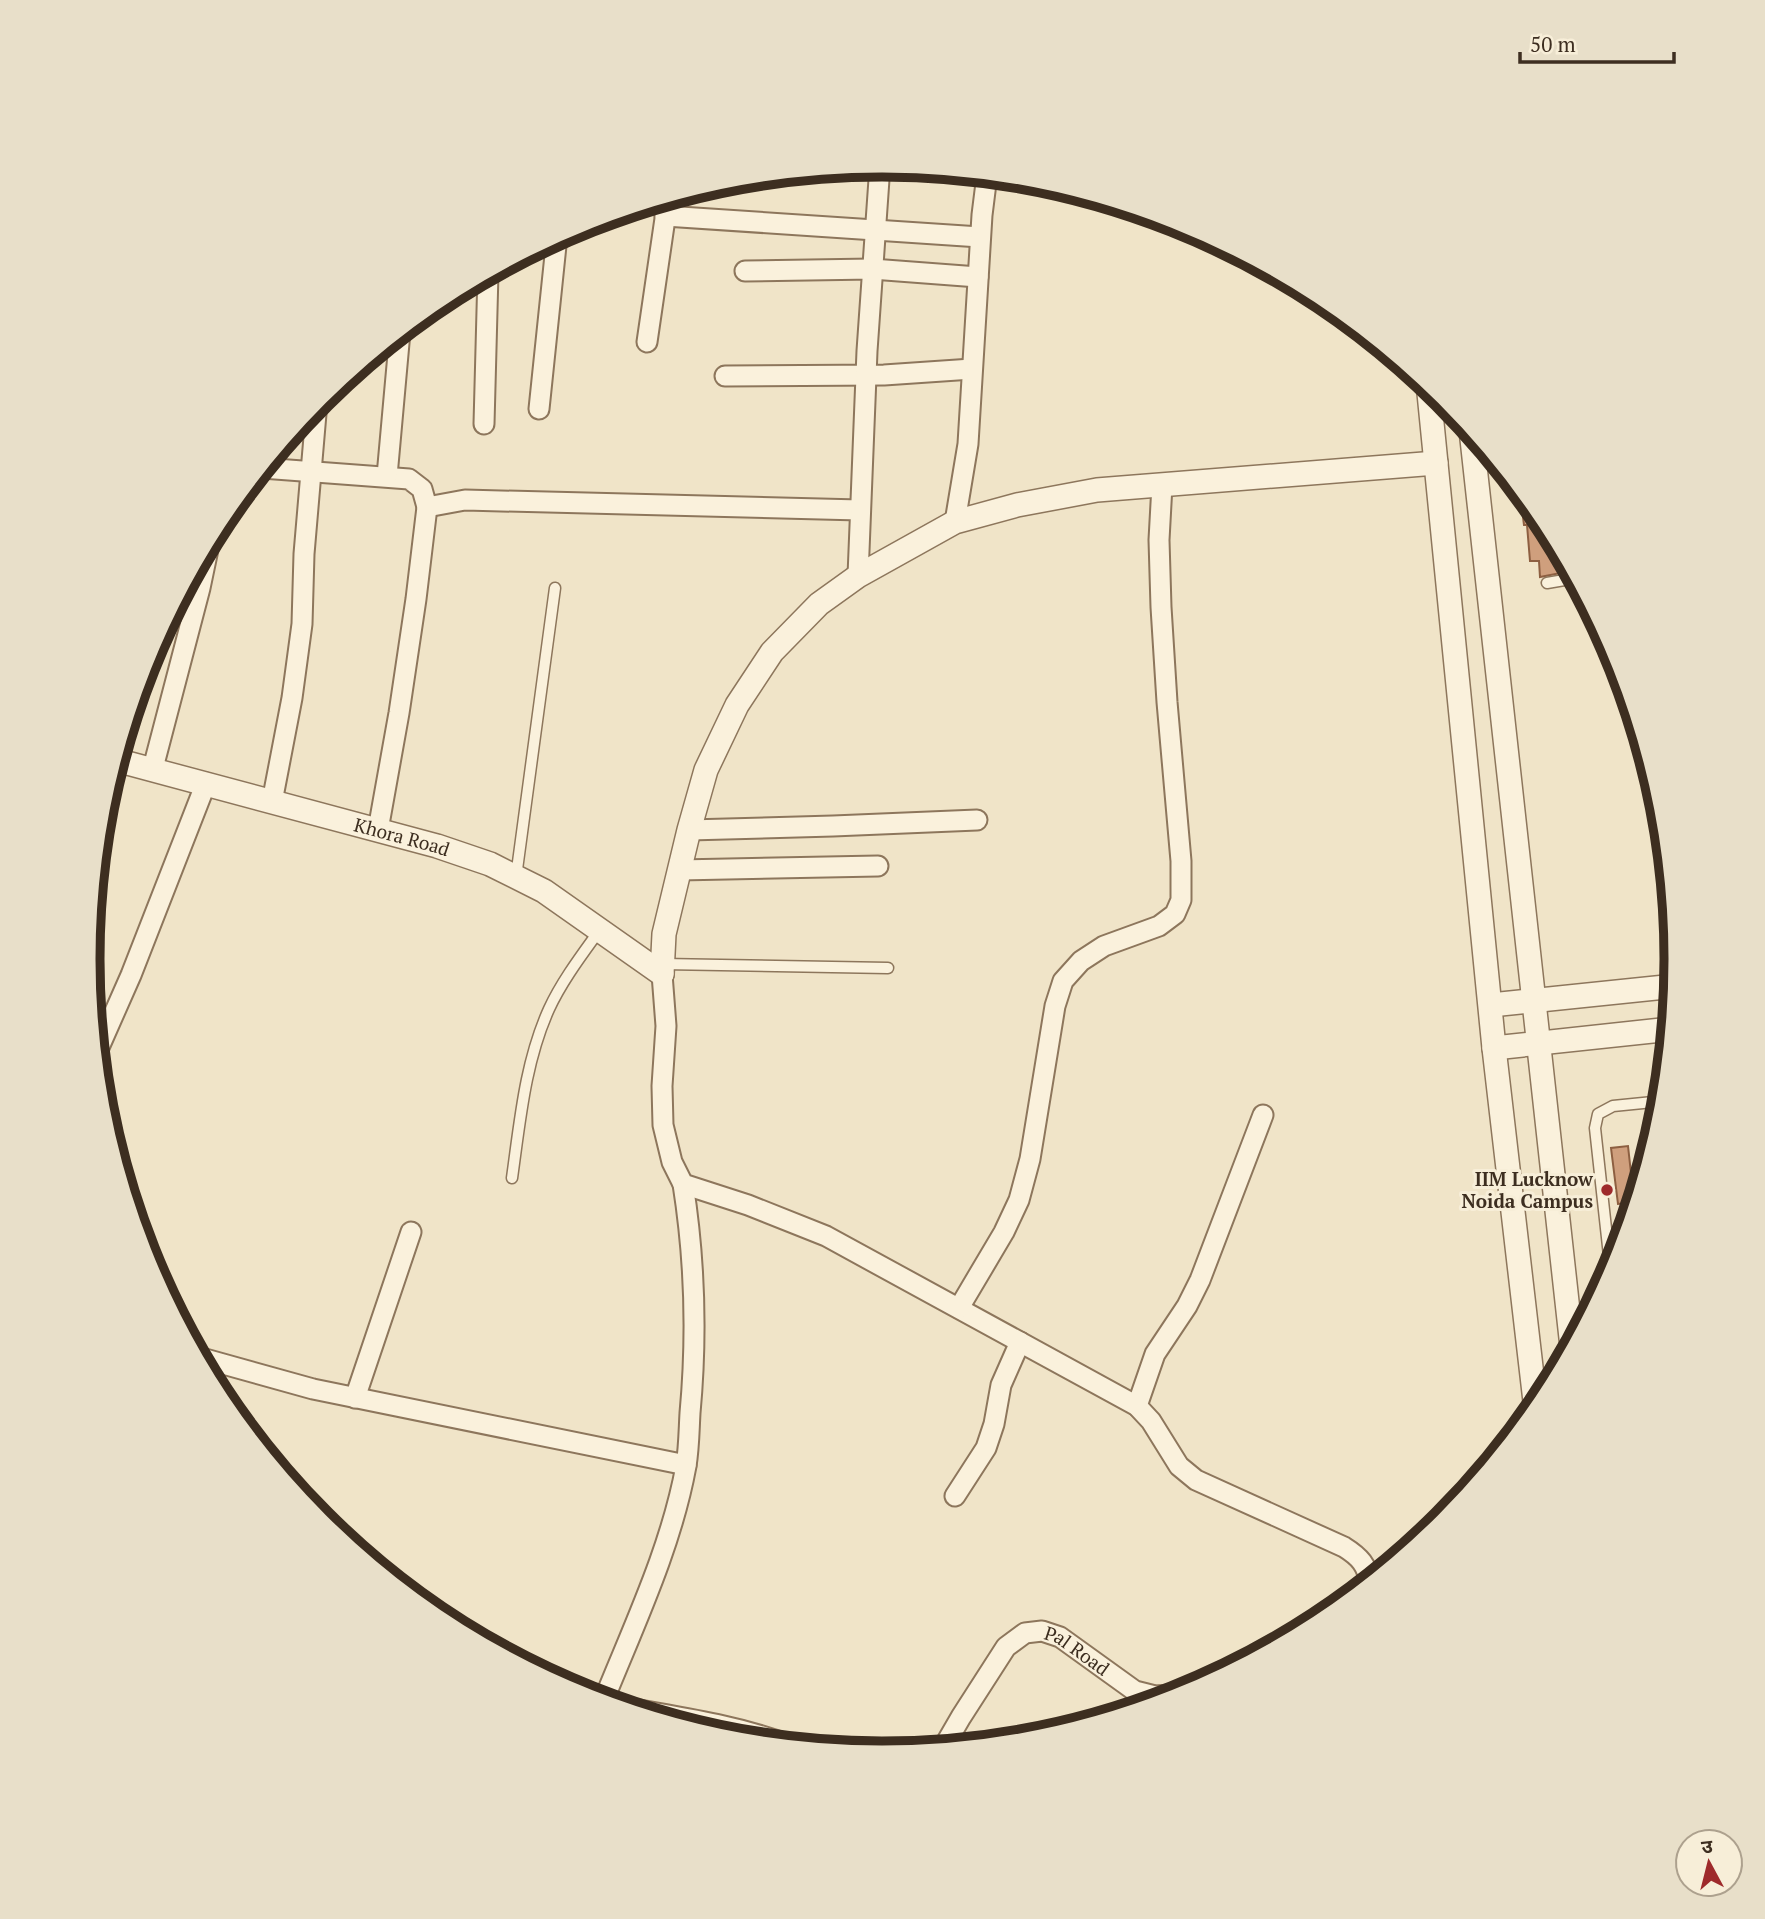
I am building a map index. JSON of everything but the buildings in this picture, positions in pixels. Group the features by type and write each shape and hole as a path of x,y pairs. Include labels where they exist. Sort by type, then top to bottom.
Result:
{"street":[{"path":"858,576 866,375 879,177"},
{"path":"955,522 968,444 986,183"},
{"path":"647,342 666,207"},
{"path":"667,207 981,237"},
{"path":"539,409 556,248"},
{"path":"745,271 872,270 978,277"},
{"path":"484,424 488,284"},
{"path":"387,476 399,345"},
{"path":"725,376 866,375 972,369"},
{"path":"1429,399 1494,1048 1534,1392"},
{"path":"272,802 292,698 302,625 304,554 315,420"},
{"path":"1473,445 1570,1332"},
{"path":"607,1692 666,1544 686,1465 693,1380 694,1302 690,1228 683,1184 672,1162 663,1125 666,1026 662,969 664,934 678,870 706,770 737,705 772,652 819,604 858,576 955,522 1017,505 1084,493 1436,463"},
{"path":"273,469 409,479 422,489 427,508 416,599 378,830"},
{"path":"959,1308 1004,1232 1019,1200 1030,1159 1055,1006 1063,981 1081,961 1104,946 1159,926 1175,914 1181,900 1181,861 1161,607 1159,540 1162,485"},
{"path":"427,508 465,500 860,510"},
{"path":"153,768 204,570"},
{"name":"Khora Road","path":"125,762 479,860 544,891 599,931 662,969"},
{"path":"104,1037 131,975 206,783"},
{"path":"688,831 977,820"},
{"path":"678,870 878,866"},
{"path":"1491,1005 1664,987"},
{"path":"1494,1048 1662,1031"},
{"path":"1137,1406 1155,1354 1187,1306 1200,1280 1263,1115"},
{"path":"683,1184 748,1205 826,1236 1137,1406 1152,1421 1179,1466 1196,1480 1345,1547 1360,1557 1368,1573"},
{"path":"355,1398 411,1233"},
{"path":"955,1496 986,1447 994,1424 1001,1385 1020,1342"},
{"path":"211,1361 313,1389 686,1465"},
{"name":"Pal Road","path":"948,1740 1006,1647 1025,1633 1042,1632 1060,1637 1135,1691 1150,1695"},
{"path":"690,1718 710,1723"}],"lane":[{"path":"1547,583 1566,580"},
{"path":"516,877 555,588"},
{"path":"512,1178 526,1084 535,1045 550,1007 570,971 599,931"},
{"path":"662,969 888,968"},
{"path":"1609,1252 1595,1128 1598,1114 1613,1107 1652,1102"}],"place":[{"name":"IIM Lucknow Noida Campus","path":"1607,1190"}]}
